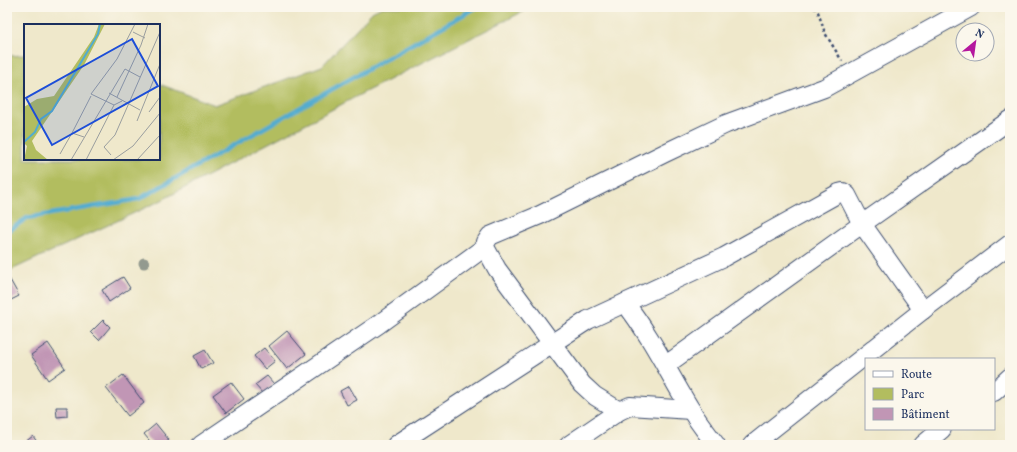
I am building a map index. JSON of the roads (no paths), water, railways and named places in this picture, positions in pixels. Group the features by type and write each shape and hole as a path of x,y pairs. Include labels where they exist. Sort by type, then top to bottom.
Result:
{"street":[{"path":"201,445 379,324 485,247 490,236 540,215 726,124 814,92 971,7"},
{"path":"666,365 1010,120"},
{"path":"396,445 588,320 724,257 839,193 843,192 847,195 862,224 923,310"},
{"path":"752,445 923,310 1010,244"},
{"path":"485,247 496,269 582,384 595,396 619,411"},
{"path":"625,303 639,320 691,410 716,445"},
{"path":"995,391 1010,377"},
{"path":"569,445 619,411 630,406 691,410"},
{"path":"923,445 941,430"}],"waterway":[{"path":"7,232 27,218 139,199 477,7"}]}
